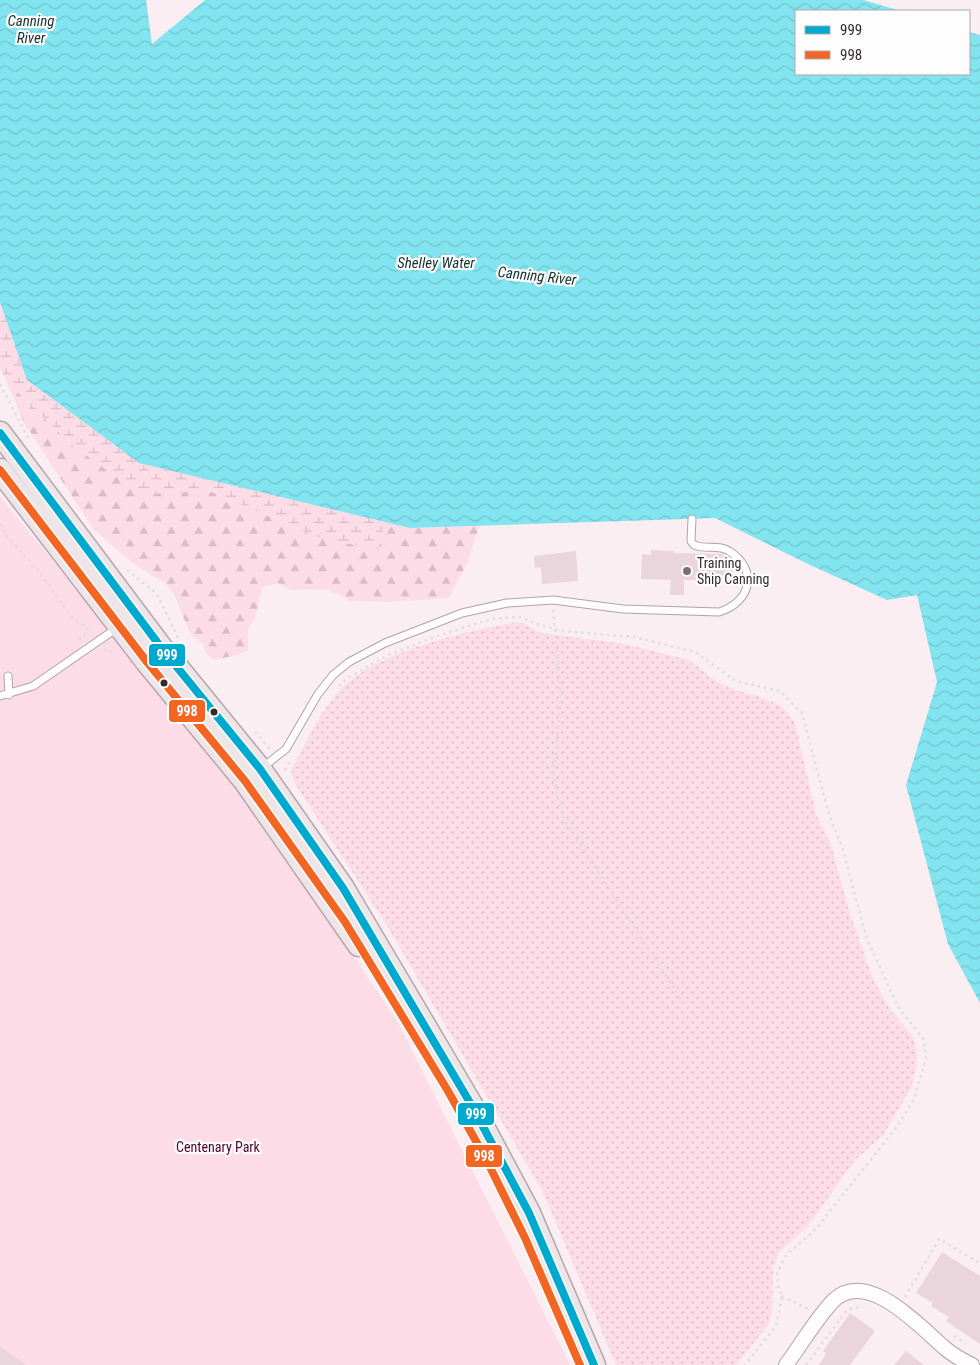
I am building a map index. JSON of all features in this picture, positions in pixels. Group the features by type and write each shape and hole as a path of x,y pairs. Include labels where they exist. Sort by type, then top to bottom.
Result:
{"main road":[{"path":"0,433 163,650 252,775 345,922 448,1091 526,1238 580,1365"},
{"path":"0,470 119,626 252,775 343,888 472,1106 528,1213 594,1365"}],"street":[{"path":"786,1365 835,1300 854,1290 901,1303 951,1361 972,1365"}],"lane":[{"path":"252,775 286,749 318,694 334,675 349,662 385,643 462,613 507,603 553,600 623,609 719,612 728,610 736,604 746,590 749,580 747,570 728,550 694,545 691,541 692,518"},
{"path":"0,696 9,695 33,686 99,642 119,626"},
{"path":"8,676 9,695"}],"path":[{"path":"0,524 7,536 44,577 68,613 90,630 106,651 119,653"},
{"path":"553,600 553,629 562,695 554,773 557,796 565,821 687,1008"},
{"path":"337,688 348,678 386,656 434,637 492,619 520,616 553,629 635,636 695,652 736,681 780,691 795,704 802,714 829,815 842,847 867,939 898,1007 924,1040 926,1058 914,1099 898,1125 816,1229 786,1255 777,1272 778,1286 782,1296 776,1326 745,1365"},
{"path":"77,641 88,631"},
{"path":"285,770 293,757"},
{"path":"901,1303 939,1238 980,1263"},
{"path":"898,1293 901,1303"},
{"path":"782,1296 822,1316"},
{"path":"806,1365 848,1308 872,1306 878,1296"},
{"path":"901,1303 911,1304"},
{"path":"947,1331 969,1347"}],"green space":[{"path":"0,302 27,380 139,463 385,522 378,550 317,537 210,491 140,494 71,444 7,382 0,368"},
{"path":"7,382 71,444 140,494 210,491 317,537 378,549 385,522 410,528 479,526 468,561 449,598 387,602 351,601 327,589 290,590 278,583 262,587 255,619 248,629 248,650 237,655 214,660 206,654 203,644 190,633 174,594 164,582 138,567 94,530 23,421"},
{"name":"Centenary Park","path":"0,497 239,787 397,1021 570,1365 0,1365"},
{"path":"516,622 522,623 541,633 625,644 688,660 719,683 771,701 788,713 795,723 816,814 831,845 849,911 873,979 889,1008 913,1037 917,1053 916,1070 911,1088 884,1134 854,1161 808,1226 779,1252 773,1268 772,1312 768,1325 736,1365 616,1365 543,1192 386,924 294,782 291,770 319,717 341,689 357,675 399,653 447,637"}],"water":[{"name":"Shelley Water","path":"0,0 146,0 152,44 205,0 863,0 898,10 795,10 795,75 970,75 970,32 980,35 980,1003 948,944 906,785 937,682 917,595 887,600 808,564 715,518 410,528 139,463 27,380 0,302"}],"building":[{"name":"Training Ship Canning","path":"651,550 674,551 674,553 723,554 725,558 730,559 730,565 733,565 733,577 720,578 720,581 684,580 684,595 670,595 671,580 641,579 642,554 651,555"},
{"path":"576,551 578,581 542,584 541,567 535,568 534,556"},
{"path":"942,1252 980,1276 980,1344 946,1321 949,1317 931,1306 933,1303 916,1293"},
{"path":"850,1313 875,1331 850,1365 819,1365 826,1354 823,1351"},
{"path":"0,1346 26,1365 0,1365"},
{"path":"906,1351 924,1365 894,1365"}],"transit line":[{"name":"999","path":"0,433 163,650 260,769 343,888 472,1106 529,1213 594,1365"},
{"name":"998","path":"0,470 147,662 245,781 345,922 448,1091 487,1161 525,1238 580,1365"}],"place":[{"name":"Training Ship Canning","path":"687,571"}],"water label":[{"name":"Canning River","path":"31,30"},
{"name":"Canning River","path":"537,276"}]}
